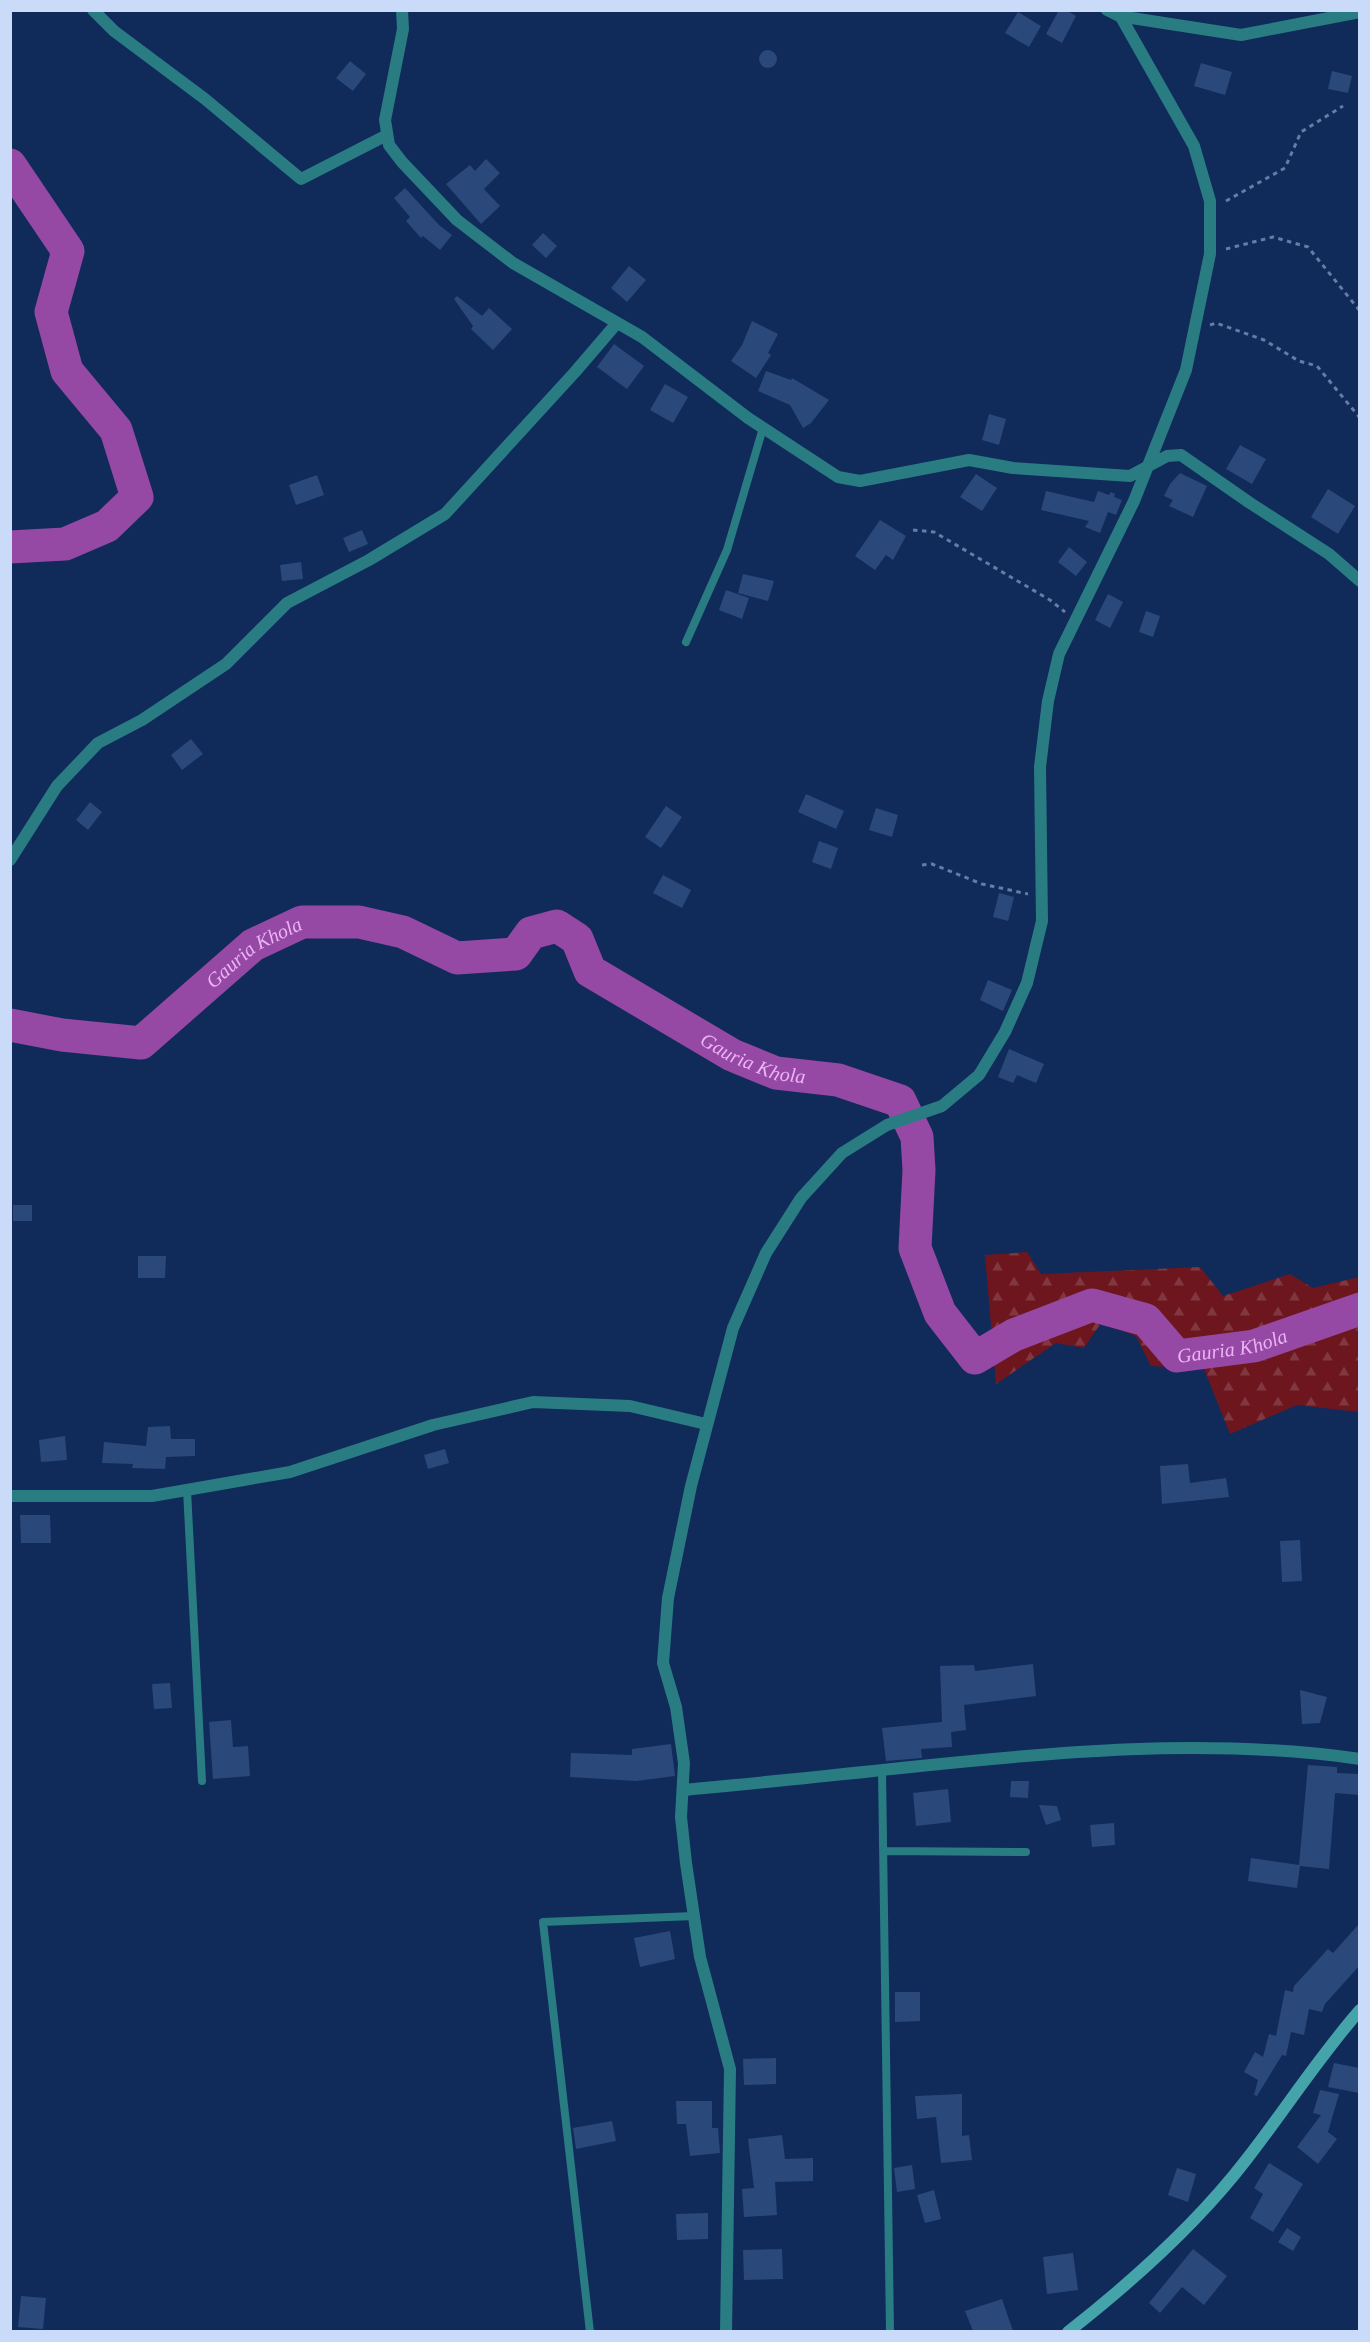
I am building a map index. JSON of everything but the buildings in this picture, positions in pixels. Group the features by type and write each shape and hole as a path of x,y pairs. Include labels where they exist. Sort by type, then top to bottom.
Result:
{"street":[{"path":"93,10 114,31 205,99 301,179 387,135"},
{"path":"402,10 402,29 385,120 389,145 402,162 457,220 513,263 642,337 673,363 763,428 838,477 860,480 969,460 1013,468 1081,470 1108,476 1130,476 1150,463 1167,456 1181,455 1329,554 1359,581"},
{"path":"1107,10 1241,35 1359,12"},
{"path":"726,2331 730,2069 700,1957 693,1916 681,1817 684,1763 680,1730 663,1663 668,1598 679,1537 706,1424 733,1328 766,1253 801,1198 842,1153 887,1125 942,1106 979,1075 1005,1032 1027,983 1042,921 1040,767 1047,712 1059,654 1150,463 1186,370 1210,254 1212,219 1210,201 1194,146 1118,13"},
{"path":"10,860 57,786 98,743 142,720 226,664 287,603 369,560 445,514 568,380 617,322"},
{"path":"10,1496 152,1496 290,1472 433,1425 533,1402 630,1406 706,1424"},
{"path":"684,1790 1016,1756 1120,1751 1221,1749 1359,1759"},
{"path":"1068,2331 1109,2300 1182,2233 1245,2161 1326,2049 1359,2010"}],"lane":[{"path":"686,642 727,550 763,428"},
{"path":"187,1490 202,1781"},
{"path":"882,1771 890,2331"},
{"path":"884,1851 1026,1852"},
{"path":"590,2331 543,1922 693,1916"}],"path":[{"path":"1212,219 1229,198 1285,168 1301,132 1343,106"},
{"path":"1210,254 1273,237 1308,247 1359,311"},
{"path":"1194,330 1216,323 1264,340 1299,361 1317,366 1359,418"},
{"path":"913,530 934,532 1050,600 1076,621"},
{"path":"922,865 932,864 982,884 1042,897"}],"green space":[{"path":"1027,1252 1041,1274 1200,1267 1223,1296 1290,1274 1313,1288 1359,1277 1359,1412 1297,1405 1230,1434 1204,1369 1151,1366 1136,1336 1101,1323 1084,1348 1056,1343 996,1384 985,1255"}],"waterway":[{"name":"Gauria Khola","path":"10,165 68,251 51,312 67,371 116,430 137,497 107,526 65,544 10,547"},
{"name":"Gauria Khola","path":"10,1025 62,1035 141,1043 253,945 302,922 359,922 403,932 457,958 516,954 531,933 557,926 577,939 590,971 732,1055 776,1073 838,1080 900,1101 917,1137 919,1170 915,1248 940,1313 975,1358 1014,1335 1092,1305 1146,1320 1177,1356 1254,1346 1360,1309"}]}
